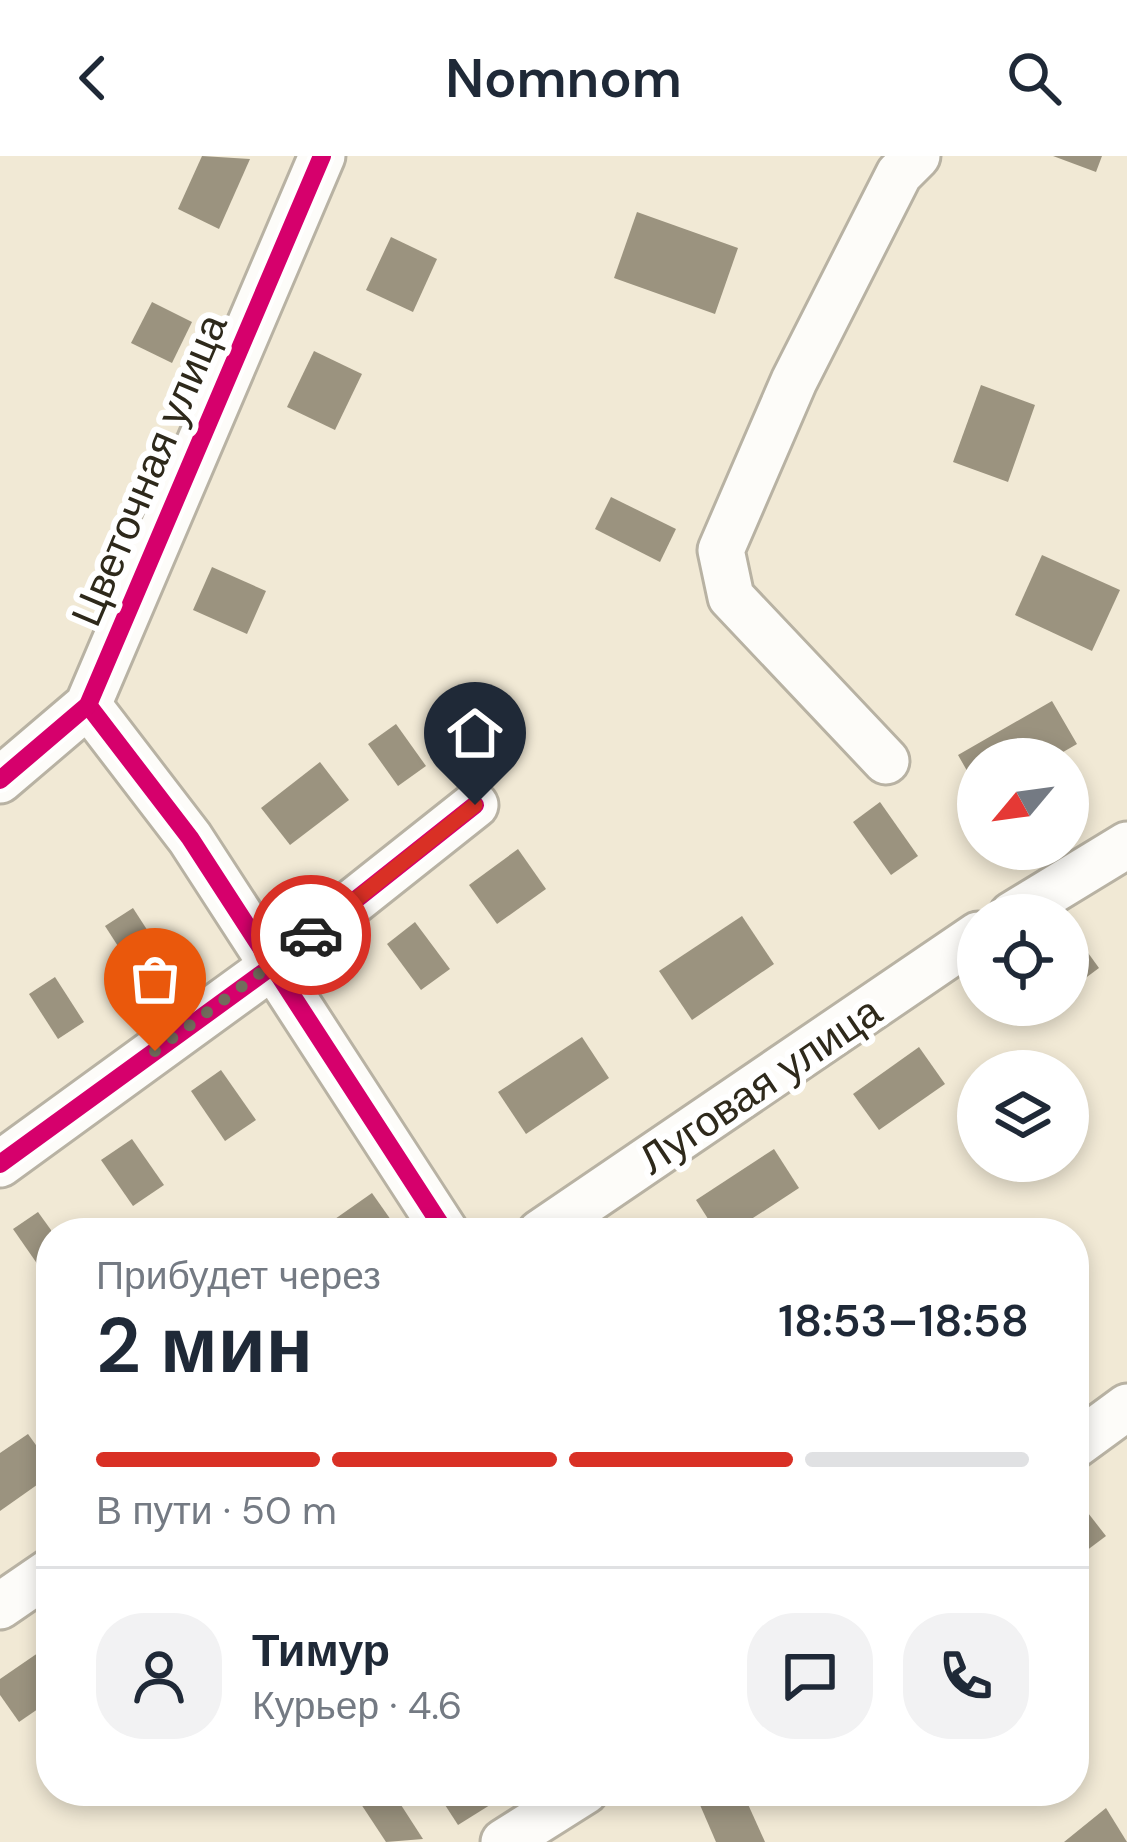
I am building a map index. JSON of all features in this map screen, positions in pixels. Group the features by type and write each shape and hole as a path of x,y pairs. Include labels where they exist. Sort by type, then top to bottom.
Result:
{"street":[{"name":"Цветочная улица","path":"0,781 88,705 322,156"},
{"path":"886,761 731,597 721,550 794,381 899,173 917,156"},
{"path":"88,705 190,838 436,1218"},
{"path":"0,1164 271,967 475,805"},
{"path":"1046,894 1127,845"},
{"name":"Луговая улица","path":"562,1218 957,949"},
{"path":"1089,1435 1127,1407"},
{"path":"0,1606 36,1581"},
{"path":"504,1842 561,1806"}],"building":[{"path":"202,156 250,159 219,229 178,209"},
{"path":"1053,156 1102,156 1096,172"},
{"path":"637,212 738,248 715,314 614,278"},
{"path":"391,237 437,259 413,312 366,290"},
{"path":"152,302 192,322 172,363 131,343"},
{"path":"314,351 362,374 335,430 287,407"},
{"path":"981,385 1035,405 1008,482 953,462"},
{"path":"611,497 676,529 660,562 595,529"},
{"path":"1042,555 1120,590 1092,651 1015,615"},
{"path":"212,567 266,591 247,634 193,610"},
{"path":"1052,701 1074,738 988,738"},
{"path":"396,724 426,766 398,786 368,744"},
{"path":"320,762 349,800 290,845 261,808"},
{"path":"880,802 918,856 891,875 853,822"},
{"path":"518,849 546,889 497,924 469,885"},
{"path":"133,908 164,956 136,974 105,926"},
{"path":"742,916 774,964 692,1020 659,971"},
{"path":"415,922 450,969 421,990 387,944"},
{"path":"1089,954 1099,968 1089,975"},
{"path":"55,977 84,1022 58,1039 29,994"},
{"path":"582,1037 609,1078 526,1134 498,1092"},
{"path":"919,1047 945,1084 879,1130 853,1094"},
{"path":"221,1070 256,1120 225,1141 191,1091"},
{"path":"132,1139 164,1185 133,1206 101,1160"},
{"path":"774,1149 799,1188 753,1218 707,1218 696,1200"},
{"path":"372,1193 390,1218 336,1218"},
{"path":"38,1212 42,1218 36,1218 36,1262 13,1229"},
{"path":"28,1434 36,1445 36,1486 0,1511 0,1453"},
{"path":"1089,1514 1106,1536 1089,1549"},
{"path":"36,1654 36,1710 19,1722 0,1695 0,1679"},
{"path":"362,1806 402,1806 423,1839 386,1842"},
{"path":"446,1806 488,1806 458,1825"},
{"path":"700,1806 749,1806 765,1842 716,1842"},
{"path":"1106,1808 1127,1842 1064,1842"}],"cycle path":[{"path":"0,780 88,705 322,156"},
{"path":"88,705 190,838 436,1218"},
{"path":"0,1164 271,967 475,805"}],"way so far":[{"path":"155,1051 311,935"}],"route":[{"path":"311,935 475,805"}]}
